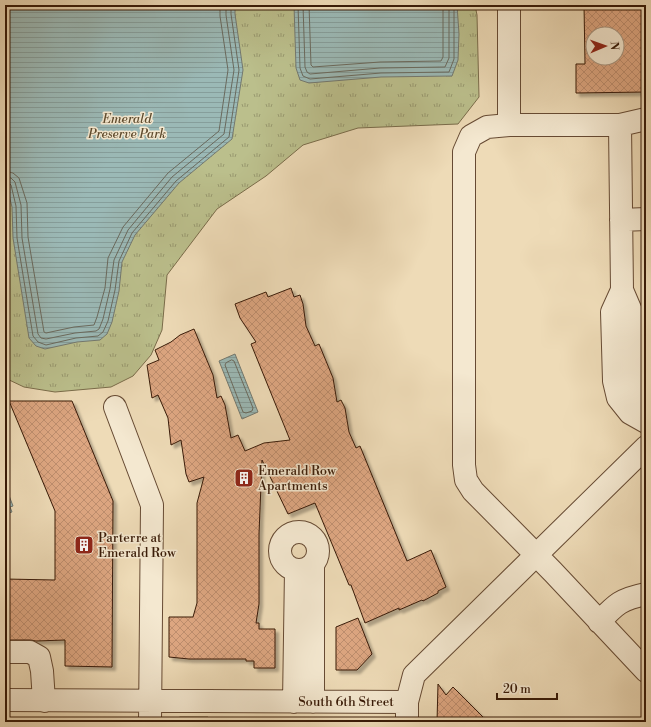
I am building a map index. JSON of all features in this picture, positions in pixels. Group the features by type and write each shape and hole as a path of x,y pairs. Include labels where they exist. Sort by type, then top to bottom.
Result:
{"street":[{"path":"509,5 509,126"},
{"path":"646,119 620,125 487,127 471,136 464,152 464,465 466,480 473,491 553,572 646,671"},
{"path":"620,125 622,290 631,311 632,378 636,391 646,404"},
{"path":"621,220 646,219"},
{"path":"622,290 612,312 614,381 618,398 630,413 646,422"},
{"path":"115,407 152,505 150,712"},
{"name":"South 6th Street","path":"5,700 44,701 150,712 303,702 407,712 414,675 646,447"},
{"path":"303,702 305,567"},
{"path":"599,622 614,606 629,598 643,598"},
{"path":"5,652 30,652 39,657 42,671 44,701"}],"green space":[{"name":"Emerald Preserve Park","path":"5,5 475,5 477,15 479,97 458,124 358,128 303,145 266,176 217,209 167,275 162,330 151,355 133,376 111,387 55,392 24,387 5,378"},
{"path":"180,717 208,717 213,722 171,722"}],"water":[{"path":"5,5 235,5 243,70 232,139 179,183 135,235 122,262 119,291 112,322 107,334 100,340 77,342 45,349 36,346 29,338 13,238 12,207 5,179"},
{"path":"294,5 457,5 459,34 458,60 452,76 381,77 309,83 300,80 296,68"},
{"path":"235,354 258,412 242,419 219,361"},
{"path":"5,485 13,506 10,507 12,512 5,514"}],"building":[{"path":"584,5 646,5 646,92 576,93 576,64 585,64"},
{"name":"Emerald Row Apartments","path":"291,288 294,297 300,295 303,304 306,326 315,346 319,344 333,378 337,402 341,400 345,408 349,432 356,448 360,446 407,561 431,550 446,587 423,601 422,600 399,610 399,608 365,623 351,585 349,585 315,503 288,514 262,460 259,534 259,604 256,623 259,623 259,629 275,629 275,668 254,668 254,661 246,661 246,659 189,659 169,657 169,617 193,617 197,603 197,503 204,477 189,482 186,474 181,440 171,445 168,418 158,395 152,398 147,365 159,360 155,350 171,342 180,335 194,329 213,375 217,398 221,396 225,405 231,438 238,435 245,451 264,443 290,440 251,344 256,342 240,318 235,304 266,292 268,297"},
{"name":"Parterre at Emerald Row","path":"9,401 72,401 113,501 112,667 65,666 65,640 5,640 5,579 55,580 55,511"},
{"path":"358,618 372,654 357,670 336,670 336,627"},
{"path":"438,684 446,695 453,687 488,722 437,722"}],"place":[{"name":"Emerald Row Apartments","path":"244,478"},
{"name":"Parterre at Emerald Row","path":"84,545"}]}
